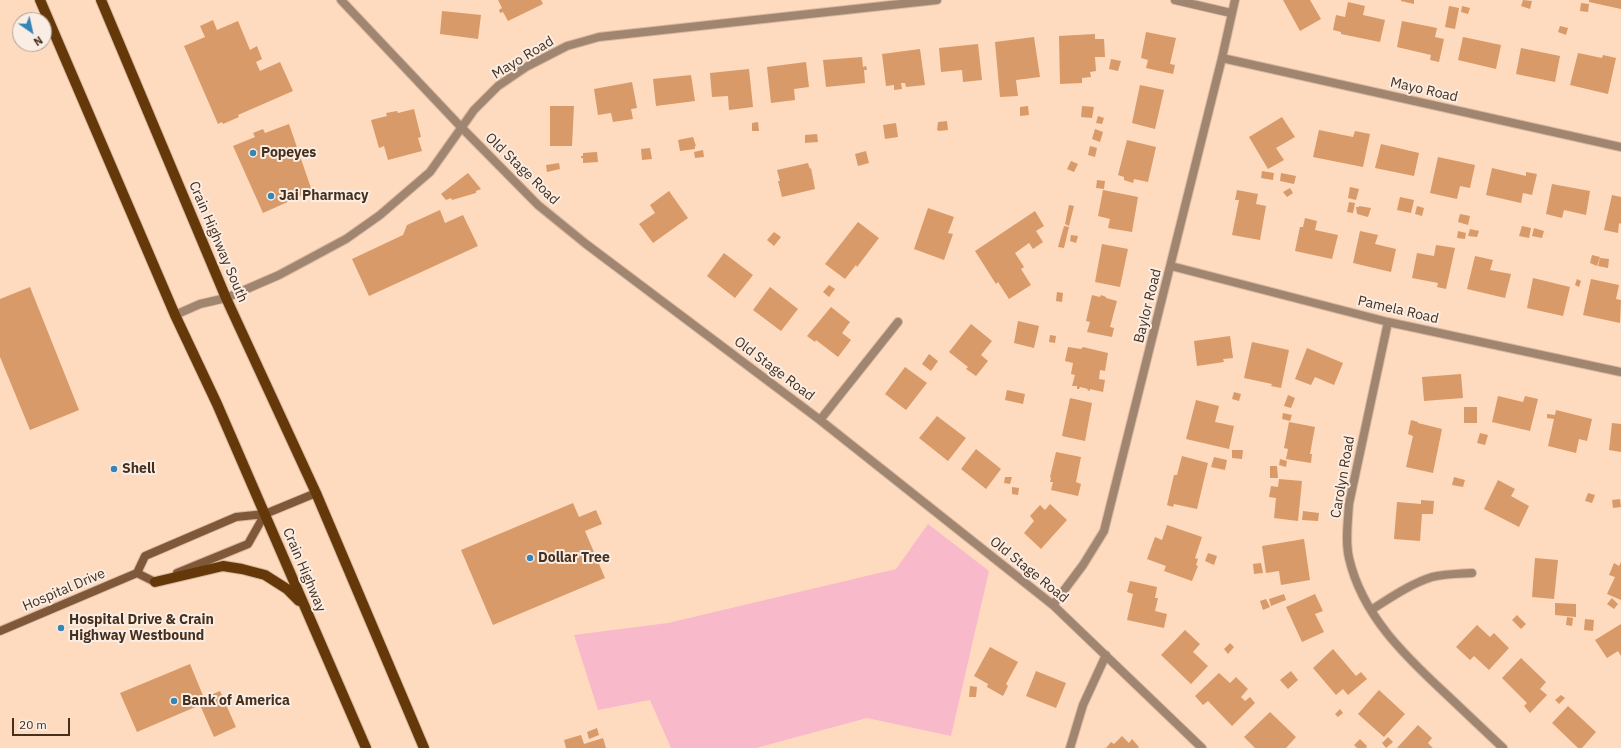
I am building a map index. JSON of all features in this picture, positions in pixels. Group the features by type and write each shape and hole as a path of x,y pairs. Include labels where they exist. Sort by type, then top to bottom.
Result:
{"main road":[{"path":"40,0 175,315"},
{"name":"Crain Highway South","path":"101,0 226,298 316,493"},
{"name":"Crain Highway","path":"175,315 217,404 366,748"},
{"path":"316,493 424,748"},
{"path":"155,582 223,566 242,569 264,575 287,589 305,607"}],"street":[{"name":"Old Stage Road","path":"341,0 538,205 580,240 820,420 1053,604 1202,748"},
{"name":"Mayo Road","path":"175,315 200,304 226,298 279,275 346,238 380,215 430,172 461,126 474,110 498,86 526,67 567,46 599,37 937,0"},
{"path":"1175,0 1231,13"},
{"name":"Baylor Road","path":"1053,604 1083,565 1104,531 1171,266 1235,0"},
{"name":"Mayo Road","path":"1222,58 1621,147"},
{"name":"Pamela Road","path":"1171,266 1388,322 1621,372"},
{"path":"820,420 898,322"},
{"name":"Carolyn Road","path":"1388,322 1349,504 1347,533 1349,557 1358,583 1371,610 1389,636 1413,663 1504,748"},
{"path":"265,514 248,544 155,582 137,573 145,556 236,517 265,514 316,493"},
{"name":"Hospital Drive","path":"0,631 137,573"},
{"path":"1371,610 1413,585 1432,577 1450,574 1472,574"},
{"path":"1070,748 1083,705 1106,655"}],"shaded area":[{"path":"928,524 989,571 951,736 867,718 756,748 671,748 650,700 598,710 574,635 668,623 896,569"}],"building":[{"path":"498,0 541,0 543,4 508,21 503,12 500,13 499,10 502,8"},
{"path":"1283,0 1310,0 1321,19 1300,31"},
{"path":"1414,0 1414,4 1401,1"},
{"path":"1523,0 1532,1 1530,9 1521,6"},
{"path":"1589,0 1621,0 1621,9 1589,2"},
{"path":"1348,2 1365,6 1363,15 1385,20 1380,42 1341,34 1341,32 1333,30 1336,15 1345,17"},
{"path":"1581,3 1589,4 1588,12 1580,11"},
{"path":"1449,6 1459,8 1455,29 1445,27"},
{"path":"1462,6 1470,8 1468,14 1461,12"},
{"path":"442,11 481,15 478,39 440,34"},
{"path":"213,20 217,30 238,21 250,50 257,46 262,59 256,62 260,71 280,62 293,91 238,115 239,117 223,124 222,122 218,124 184,46 205,37 200,26"},
{"path":"1402,21 1437,28 1435,37 1444,39 1439,62 1430,60 1431,55 1397,47"},
{"path":"1560,26 1568,28 1566,35 1558,32"},
{"path":"1146,32 1176,38 1170,64 1175,65 1173,74 1146,68 1148,60 1141,58"},
{"path":"1095,34 1095,39 1104,39 1105,57 1095,57 1096,71 1090,72 1091,77 1082,78 1082,83 1060,84 1059,36"},
{"path":"1034,37 1040,77 1016,80 1018,96 1000,97 995,42"},
{"path":"1463,37 1501,45 1496,69 1458,60"},
{"path":"978,44 982,80 963,82 962,70 941,72 939,48"},
{"path":"1521,48 1560,56 1555,82 1516,74"},
{"path":"920,49 925,85 906,87 905,83 901,83 902,89 894,90 894,85 886,86 882,54"},
{"path":"1578,53 1602,58 1603,55 1616,58 1608,94 1570,85"},
{"path":"862,57 863,67 866,66 867,70 864,70 865,83 826,87 823,60"},
{"path":"1111,59 1121,61 1118,71 1109,69"},
{"path":"806,62 809,87 794,89 795,100 771,103 767,67"},
{"path":"749,69 753,107 729,110 728,96 712,97 710,73"},
{"path":"691,75 695,101 656,106 653,79"},
{"path":"632,82 637,108 631,109 633,119 613,122 611,113 598,115 594,89"},
{"path":"1140,85 1164,90 1155,129 1132,123"},
{"path":"550,106 574,106 572,146 550,146"},
{"path":"1028,106 1029,115 1020,116 1020,107"},
{"path":"1082,106 1094,107 1092,118 1081,117"},
{"path":"414,109 421,137 418,138 422,151 388,160 384,146 379,148 371,120 387,116 386,113 397,111 398,113"},
{"path":"1098,116 1104,118 1102,124 1096,123"},
{"path":"1282,117 1295,137 1276,148 1284,160 1268,169 1249,137"},
{"path":"947,121 948,130 937,130 938,122"},
{"path":"758,122 759,131 752,131 752,123"},
{"path":"896,123 898,137 885,139 883,125"},
{"path":"289,124 312,191 263,213 233,146 255,137 253,133 263,129 265,133"},
{"path":"1095,129 1103,132 1100,142 1092,139"},
{"path":"1319,130 1353,137 1355,131 1370,134 1363,167 1313,157"},
{"path":"817,134 818,142 805,143 805,135"},
{"path":"693,137 696,146 695,149 680,151 678,140"},
{"path":"1127,140 1156,147 1148,182 1134,179 1133,183 1124,180 1124,177 1118,175"},
{"path":"1381,144 1419,153 1414,176 1375,168"},
{"path":"1090,146 1097,148 1095,157 1088,155"},
{"path":"650,148 652,159 642,160 641,149"},
{"path":"703,150 704,157 695,158 694,152"},
{"path":"866,151 869,163 858,166 855,154"},
{"path":"597,152 598,162 583,163 583,158 581,158 581,156 583,156 583,153"},
{"path":"1438,157 1475,165 1470,188 1460,186 1457,199 1430,193"},
{"path":"1071,161 1078,164 1074,172 1067,169"},
{"path":"559,163 560,169 547,172 546,165"},
{"path":"808,163 810,169 811,168 815,189 782,197 777,170"},
{"path":"1492,168 1526,176 1526,172 1537,174 1532,195 1523,193 1521,203 1486,195"},
{"path":"1262,171 1274,173 1273,180 1261,178"},
{"path":"468,173 481,189 476,191 476,193 452,200 451,198 446,200 441,194"},
{"path":"1281,173 1296,176 1294,184 1280,181"},
{"path":"1097,180 1105,181 1104,189 1096,188"},
{"path":"1552,184 1590,191 1586,215 1564,210 1562,218 1546,214"},
{"path":"1350,187 1359,189 1356,200 1348,198"},
{"path":"1290,188 1293,193 1287,197 1283,192"},
{"path":"1103,190 1138,197 1132,232 1108,228 1110,219 1098,216"},
{"path":"1237,190 1258,194 1256,204 1266,206 1260,240 1232,235 1239,200 1235,200"},
{"path":"669,191 688,218 653,243 639,224 655,213 650,205"},
{"path":"1612,195 1621,197 1621,224 1619,223 1618,233 1604,230"},
{"path":"1400,197 1414,200 1411,213 1397,210"},
{"path":"1349,202 1355,203 1353,213 1347,212"},
{"path":"1069,205 1074,206 1069,226 1065,224"},
{"path":"1417,206 1424,208 1422,216 1415,214"},
{"path":"1356,207 1371,208 1368,217 1357,214"},
{"path":"928,208 954,217 948,233 953,234 944,260 914,249"},
{"path":"440,210 445,223 463,215 478,246 369,296 352,259 403,235 407,225"},
{"path":"1035,211 1044,226 1036,231 1043,242 1033,249 1029,243 1015,253 1024,267 1021,269 1031,285 1009,299 998,282 996,284 975,251"},
{"path":"1460,214 1470,216 1468,225 1458,222"},
{"path":"1305,218 1317,221 1315,230 1338,235 1332,259 1295,251 1300,227 1303,227"},
{"path":"858,222 879,238 857,267 856,265 845,279 825,264"},
{"path":"1064,226 1069,227 1064,248 1058,247"},
{"path":"1522,226 1531,228 1529,238 1519,236"},
{"path":"1534,228 1544,231 1542,238 1532,236"},
{"path":"1470,229 1479,231 1477,237 1468,236"},
{"path":"1360,231 1378,235 1375,244 1396,249 1391,272 1353,263"},
{"path":"1458,231 1466,233 1465,239 1457,238"},
{"path":"774,232 781,237 774,246 767,240"},
{"path":"1071,235 1078,236 1076,243 1070,241"},
{"path":"1102,244 1128,249 1120,287 1095,282"},
{"path":"1436,245 1455,248 1446,289 1437,287 1438,283 1412,278 1417,253 1434,256"},
{"path":"724,253 753,275 735,298 707,276"},
{"path":"1592,255 1600,257 1597,266 1590,263"},
{"path":"1475,256 1493,260 1490,270 1511,274 1505,298 1467,289"},
{"path":"1600,258 1609,259 1608,268 1598,266"},
{"path":"1533,278 1570,287 1563,316 1527,308"},
{"path":"1577,279 1581,281 1579,287 1575,285"},
{"path":"1591,279 1619,285 1616,299 1621,300 1620,323 1583,315"},
{"path":"829,285 835,289 829,297 823,292"},
{"path":"30,287 79,410 30,430 0,357 0,299"},
{"path":"770,287 798,309 781,331 753,310"},
{"path":"1057,292 1063,293 1062,302 1056,301"},
{"path":"1092,295 1100,297 1101,295 1117,301 1110,327 1114,328 1112,337 1087,332 1090,322 1086,321"},
{"path":"831,307 850,322 842,333 851,340 838,357 816,340 815,342 807,336"},
{"path":"1018,321 1039,326 1034,348 1014,343"},
{"path":"971,324 992,341 981,355 988,361 976,376 966,369 968,367 949,352"},
{"path":"1050,335 1056,336 1055,343 1049,342"},
{"path":"1230,336 1233,358 1223,359 1224,362 1197,366 1194,341"},
{"path":"1252,342 1289,350 1281,388 1271,386 1272,384 1244,378"},
{"path":"1068,347 1081,349 1083,347 1108,353 1105,371 1100,370 1099,379 1105,380 1103,392 1090,389 1090,391 1080,387 1077,389 1077,386 1072,386 1075,375 1071,374 1073,363 1065,361"},
{"path":"1307,348 1343,363 1334,385 1315,377 1311,385 1295,379"},
{"path":"929,354 938,361 931,371 922,364"},
{"path":"905,367 927,383 906,410 885,394"},
{"path":"1461,374 1463,398 1424,401 1422,377"},
{"path":"1007,390 1025,394 1023,404 1005,400"},
{"path":"1234,392 1241,394 1239,401 1232,399"},
{"path":"1288,395 1295,398 1291,408 1284,406"},
{"path":"1498,396 1523,402 1525,396 1538,399 1530,431 1492,422"},
{"path":"1070,398 1092,403 1085,441 1062,436"},
{"path":"1196,400 1219,406 1215,422 1234,426 1229,449 1186,439"},
{"path":"1464,407 1477,407 1477,423 1464,423"},
{"path":"1556,410 1592,419 1587,441 1579,439 1576,453 1548,446 1554,419 1547,418 1547,414 1555,415"},
{"path":"1283,413 1292,415 1290,421 1282,419"},
{"path":"937,416 966,438 948,461 919,438"},
{"path":"1411,420 1442,429 1433,473 1406,467 1413,436 1408,434"},
{"path":"1289,422 1315,427 1310,454 1312,454 1311,463 1286,459 1288,449 1284,448"},
{"path":"1612,423 1621,424 1621,452 1609,450"},
{"path":"1480,433 1488,435 1485,445 1477,443"},
{"path":"976,449 1001,469 986,489 961,469"},
{"path":"1232,450 1243,450 1242,459 1232,458"},
{"path":"1056,452 1081,457 1076,482 1081,484 1078,496 1051,490 1053,482 1050,482 1050,477"},
{"path":"1182,456 1208,463 1197,509 1174,504 1173,507 1167,505 1174,475 1177,475"},
{"path":"1214,457 1227,460 1225,470 1211,467"},
{"path":"1280,459 1287,461 1286,467 1279,465"},
{"path":"1270,466 1277,466 1278,478 1270,478"},
{"path":"1005,477 1012,477 1010,484 1004,483"},
{"path":"1454,477 1465,480 1463,487 1452,485"},
{"path":"1279,479 1302,481 1298,521 1274,518 1276,498 1269,497 1271,486 1278,487"},
{"path":"1498,480 1515,489 1511,496 1529,506 1519,527 1484,509"},
{"path":"1012,487 1019,488 1018,495 1012,494"},
{"path":"1588,493 1595,495 1592,503 1585,501"},
{"path":"1620,499 1621,507 1613,508 1612,500"},
{"path":"1421,500 1434,501 1433,514 1422,514 1420,541 1394,539 1397,502 1421,504"},
{"name":"Dollar Tree","path":"573,503 579,517 596,510 602,524 585,531 605,578 493,625 461,550"},
{"path":"1050,504 1067,520 1041,549 1024,533 1034,521 1030,516 1040,505 1045,510"},
{"path":"1303,511 1319,513 1318,521 1302,520"},
{"path":"1167,525 1202,537 1195,558 1198,559 1196,565 1198,566 1192,581 1164,571 1166,566 1147,559 1155,537 1162,540"},
{"path":"1304,539 1310,580 1281,585 1279,571 1266,573 1262,546"},
{"path":"1208,553 1217,556 1214,565 1205,561"},
{"path":"1535,558 1558,560 1554,599 1532,597"},
{"path":"1621,562 1621,600 1607,594 1615,577 1609,575 1614,563 1619,566"},
{"path":"1261,563 1263,573 1254,574 1253,564"},
{"path":"1130,581 1157,587 1155,598 1158,598 1155,611 1167,614 1164,628 1127,620 1133,594 1127,592"},
{"path":"1284,594 1286,600 1271,606 1269,599"},
{"path":"1315,594 1323,611 1315,614 1324,632 1302,642 1286,607"},
{"path":"1612,598 1618,604 1614,609 1607,604"},
{"path":"1266,599 1270,607 1263,610 1260,601"},
{"path":"1555,603 1576,604 1576,617 1555,615"},
{"path":"1517,615 1526,624 1521,629 1512,620"},
{"path":"1567,617 1573,618 1572,626 1566,625"},
{"path":"1585,619 1594,620 1593,631 1584,630"},
{"path":"1621,624 1621,656 1618,651 1607,658 1595,640"},
{"path":"1477,625 1490,637 1494,633 1509,648 1489,670 1474,656 1470,660 1456,647"},
{"path":"1185,630 1200,644 1193,652 1208,666 1191,684 1161,655"},
{"path":"1230,643 1234,647 1228,654 1224,649"},
{"path":"990,647 1018,662 1006,684 1008,686 1003,696 987,687 988,684 974,676"},
{"path":"1333,649 1356,676 1361,672 1367,679 1348,695 1343,689 1336,695 1313,668"},
{"path":"1521,658 1546,682 1540,689 1547,695 1530,713 1524,706 1527,703 1502,678"},
{"name":"Bank of America","path":"190,664 204,698 220,691 236,727 214,737 200,705 137,732 120,693"},
{"path":"1036,671 1066,683 1056,708 1026,696"},
{"path":"1291,671 1298,680 1288,689 1280,680"},
{"path":"1219,673 1230,683 1236,677 1248,689 1241,697 1245,701 1250,697 1255,703 1232,726 1208,701 1203,705 1195,696"},
{"path":"970,686 977,687 976,697 969,697"},
{"path":"1379,690 1405,714 1384,737 1358,714"},
{"path":"1561,695 1565,698 1559,704 1555,700"},
{"path":"1568,706 1596,732 1582,748 1578,748 1552,723"},
{"path":"1340,709 1343,713 1338,717 1335,714"},
{"path":"1270,712 1296,737 1286,748 1255,748 1244,737"},
{"path":"1418,725 1432,738 1428,743 1433,748 1397,748"},
{"path":"597,728 599,735 589,739 587,732"},
{"path":"581,735 584,744 603,738 606,748 566,748 564,740"},
{"path":"1122,736 1129,743 1132,739 1139,747 1106,748 1111,742 1114,744"},
{"path":"1388,737 1393,742 1386,748 1382,743"},
{"path":"1360,739 1367,746 1366,748 1357,748 1354,745"}],"place":[{"name":"Popeyes","path":"253,153"},
{"name":"Jai Pharmacy","path":"271,196"},
{"name":"Shell","path":"114,469"},
{"name":"Dollar Tree","path":"530,558"},
{"name":"Hospital Drive & Crain Highway Westbound","path":"61,628"},
{"name":"Bank of America","path":"174,701"}]}
